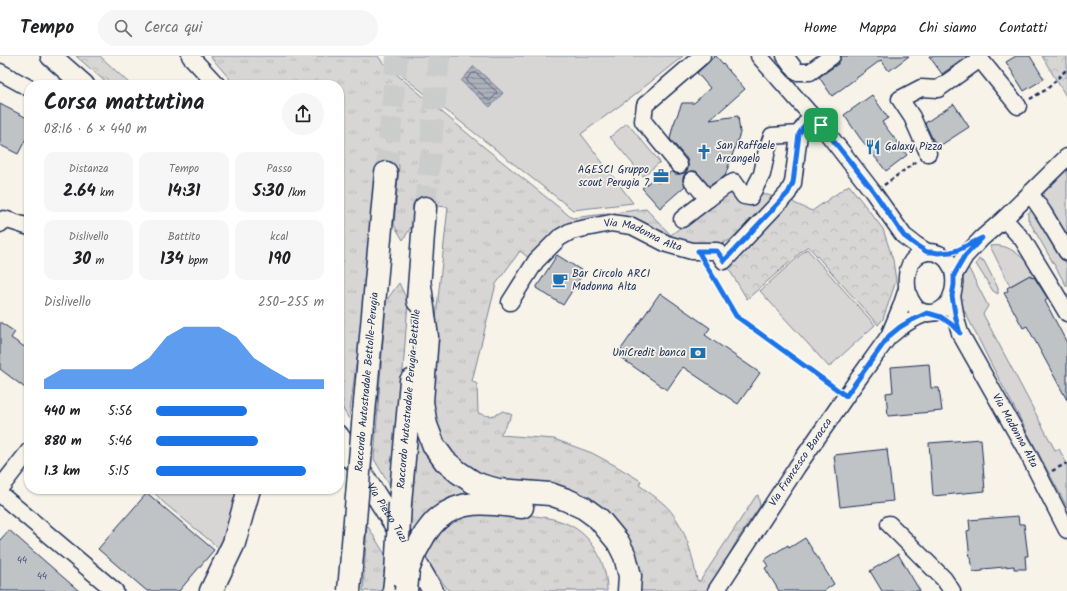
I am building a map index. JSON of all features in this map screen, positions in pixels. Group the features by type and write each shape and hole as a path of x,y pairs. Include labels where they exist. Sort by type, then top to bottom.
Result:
{"highway":[{"name":"Raccordo Autostradale Bettolle-Perugia","path":"349,591 386,173"},
{"name":"Raccordo Autostradale Perugia-Bettolle","path":"394,591 400,503 420,286 425,208"},
{"path":"420,286 427,337 422,402 426,425 434,446 445,461 473,482 498,490 550,494 584,508 599,519 618,542 625,556 630,576 629,591"},
{"path":"211,591 234,543 248,494"},
{"path":"406,591 408,570 414,554 425,534 438,518 459,507 469,504 488,504 560,511 568,514 593,531 609,553 612,564 615,591"}],"main road":[{"path":"51,56 78,80"},
{"name":"Via Pietro Tuzi","path":"345,455 397,529 432,591"}],"street":[{"path":"190,56 212,80"},
{"path":"679,164 643,121 645,105 702,56"},
{"name":"Via Madonna Alta","path":"759,56 821,125 874,192 904,236 916,245 944,256 948,260 954,275 952,296 960,333 1025,448 1067,530"},
{"path":"785,56 798,72 810,72 832,56"},
{"path":"928,153 912,117 900,99 920,88 938,89 979,58 1018,106"},
{"path":"0,72 24,85"},
{"name":"Via Madonna Alta","path":"510,302 536,261 559,238 571,231 611,224 632,226 667,244 692,251 717,251 724,261 788,193 793,183 799,134 811,115"},
{"path":"682,219 724,186 734,182 744,196 750,197 762,174 767,150 772,136 799,134"},
{"path":"954,275 965,256 982,238 1004,219 1067,157"},
{"path":"692,180 708,199"},
{"path":"1030,193 1067,252"},
{"path":"0,224 4,219 24,225"},
{"path":"1004,219 1022,240 1061,293 1067,313"},
{"name":"Via Madonna Alta","path":"904,236 907,254 907,289 909,297 915,307 920,311 941,317 960,333"},
{"path":"933,252 958,250 982,238"},
{"name":"Via Madonna Alta","path":"908,273 912,261 916,257 921,254 933,252"},
{"name":"Via Francesco Baracca","path":"716,591 785,485 889,336 907,289"},
{"path":"929,313 937,313 947,306 952,296"},
{"name":"Via Francesco Baracca","path":"889,336 910,321 929,313"},
{"path":"0,488 24,457"},
{"path":"0,494 115,591"},
{"path":"890,524 944,579 952,591"}],"path":[{"path":"1018,106 1047,89 1067,68"},
{"path":"874,192 928,153"},
{"path":"698,251 736,316 846,396"},
{"path":"1056,469 1067,463"}],"green space":[{"path":"76,56 100,56 126,80 103,80"},
{"path":"210,56 378,56 383,63 572,218 646,209 671,235 730,188 755,201 761,193 774,197 730,240 718,246 695,247 611,219 530,259 520,251 496,284 472,381 477,384 478,413 491,416 503,411 512,415 500,435 554,439 592,453 641,481 639,485 664,504 677,521 690,549 697,580 700,581 758,495 760,506 739,537 708,591 640,591 636,562 632,547 622,530 605,511 519,484 477,474 439,442 431,394 437,308 448,207 413,204 413,224 403,240 394,225 399,165 379,163 361,337 349,419 344,410 344,80 231,80"},
{"path":"391,56 683,56 633,96 581,134 633,203 573,210 386,63"},
{"path":"1042,56 1067,56 1067,98"},
{"path":"627,123 660,162 643,176 610,137"},
{"path":"1067,169 1067,241 1043,203 1041,193"},
{"path":"849,185 883,229 893,260 896,281 883,319 878,325 808,246 747,299 724,261 788,193 794,203 812,211"},
{"path":"1032,211 1036,212 1067,265 1067,287 1028,219 1028,213"},
{"path":"990,246 999,246 1011,249 1038,274 1032,278 1030,275 1010,286"},
{"path":"807,249 875,325 829,367 760,291"},
{"path":"979,259 984,261 998,288 998,294 993,291 976,264"},
{"path":"968,267 988,306 983,314 1055,450 1059,449 1067,464 1067,507 960,302 959,290 961,277"},
{"path":"399,283 408,302 394,493 374,459 386,301"},
{"path":"418,437 421,438 429,452 441,467 457,481 469,487 487,493 541,498 555,501 581,512 593,521 612,543 618,556 622,570 623,591 619,591 615,561 610,547 602,535 593,525 581,516 553,505 491,498 458,500 447,504 434,512 413,534 410,530 416,439"},
{"path":"156,494 236,494 220,549 163,502"},
{"path":"496,512 548,518 563,522 582,533 590,541 601,559 607,591 449,591 424,558 426,548 441,529 464,515"},
{"path":"367,525 389,561 386,591 363,591"}],"water":[{"path":"474,66 503,93 490,107 461,81"}],"building":[{"name":"San Raffaele Arcangelo","path":"715,56 745,89 710,120 738,116 740,133 725,176 709,186 696,171 686,173 683,177 685,186 660,208 642,188 654,178 658,183 672,171 675,174 680,174 685,173 688,169 687,159 670,139 673,126 682,103 694,103 710,88 697,73"},
{"path":"841,56 909,56 889,71 881,60 832,96 819,77 838,64"},
{"path":"929,56 968,56 942,74"},
{"path":"1016,56 1030,56 1044,79 1024,91 1006,62"},
{"path":"872,95 888,118 882,122 907,155 886,171 844,115"},
{"path":"0,104 24,116 24,143 18,154 0,145"},
{"path":"954,104 969,127 938,147 925,123"},
{"name":"Bar Circolo ARCI Madonna Alta","path":"557,255 584,272 563,305 536,288"},
{"path":"1030,275 1032,278 1034,277 1048,299 1045,301 1067,343 1067,400 1027,326 1023,328 1004,293 1008,291 1007,288"},
{"name":"UniCredit banca","path":"660,293 710,328 705,335 760,373 738,404 683,367 667,390 617,355"},
{"path":"0,322 15,332 11,338 24,347 24,387 0,369"},
{"path":"929,364 931,388 939,388 942,411 888,416 886,393 893,392 891,367"},
{"path":"981,439 985,491 933,496 929,443"},
{"path":"887,449 893,501 840,507 834,455"},
{"path":"146,494 148,494 214,550 179,591 147,591 98,549"},
{"path":"1018,516 1019,524 1024,524 1028,556 1025,556 1026,569 1014,569 1014,566 983,569 983,571 973,572 967,531 970,530 969,520"},
{"path":"9,530 79,591 0,591 0,540"},
{"path":"805,538 834,584 824,591 779,591 765,568 768,566 764,560 788,545 789,548"},
{"path":"898,554 920,591 882,591 870,571"}],"tunnel":[{"path":"386,173 397,56"},
{"path":"425,208 439,56"}],"place":[{"name":"Galaxy Pizza","path":"873,147"},
{"name":"San Raffaele Arcangelo","path":"704,152"},
{"name":"AGESCI Gruppo scout Perugia 7","path":"661,176"},
{"name":"Bar Circolo ARCI Madonna Alta","path":"560,280"},
{"name":"UniCredit banca","path":"698,353"}],"route":[{"path":"811,115 821,125 874,192 904,236 916,245 927,252 951,252 982,238 965,256 954,275 952,296 960,333 941,317 927,313 910,321 889,336 846,396 736,316 698,251 717,251 724,261 788,193 793,183 799,134 811,115"}]}
